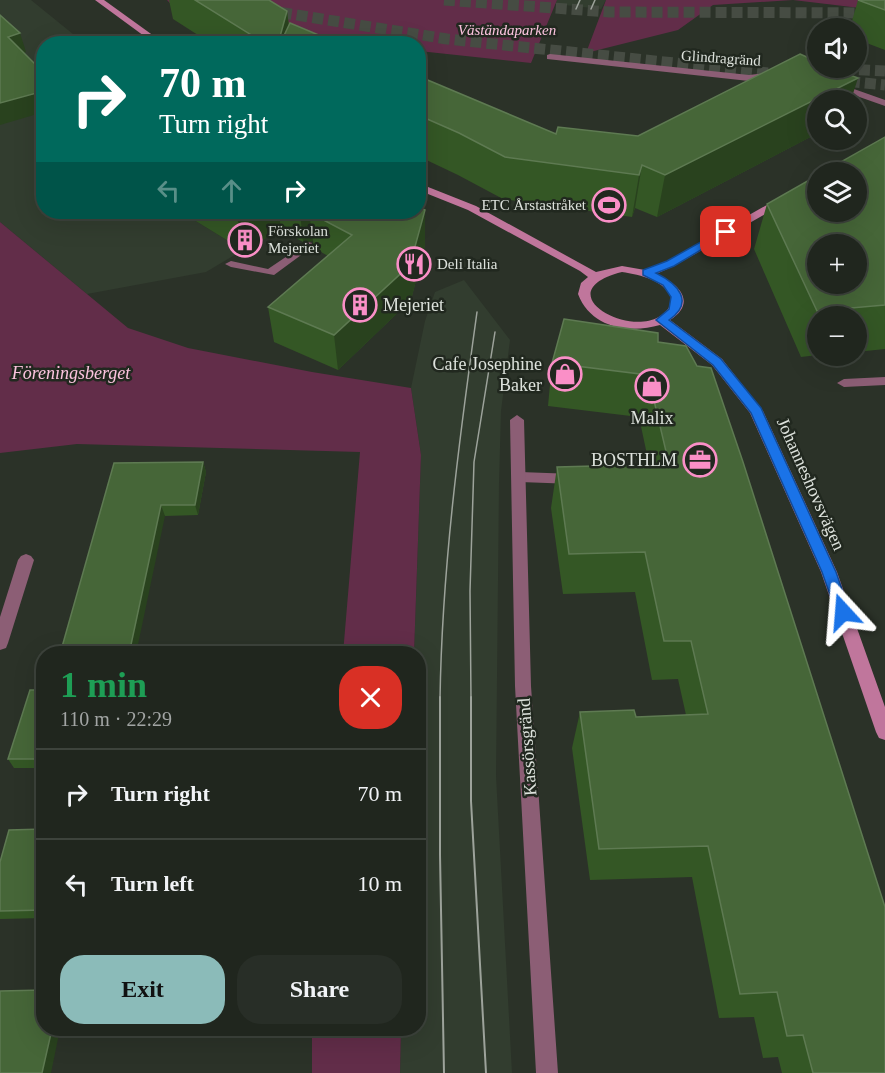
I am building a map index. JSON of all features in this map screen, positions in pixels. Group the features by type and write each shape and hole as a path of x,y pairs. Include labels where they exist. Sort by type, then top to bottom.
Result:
{"main road":[{"path":"99,0 150,36"},
{"path":"647,273 670,264 807,185"},
{"path":"426,190 492,219 584,269 595,278"},
{"path":"622,269 647,273 667,282 676,297 677,304 674,311 662,320 641,326 625,325 596,315 587,306 583,296 585,287 595,278 610,271 622,269"},
{"name":"Johanneshovsvägen","path":"662,320 717,362 756,411 829,572 885,732"}],"street":[{"name":"Glindragränd","path":"550,57 749,78 780,74"},
{"path":"821,81 851,89 885,104"},
{"path":"231,264 270,273 309,245"},
{"path":"844,383 885,381"},
{"name":"Kassörsgränd","path":"517,420 523,686 547,1073"},
{"path":"520,477 591,479"},
{"path":"0,643 26,560"}],"shaded area":[{"path":"0,0 31,0 75,36 36,36 36,219 192,219 243,250 206,272 87,294 0,222"},
{"path":"557,0 606,0 601,9 555,4"},
{"path":"464,280 510,340 501,411 496,776 512,1073 400,1073 401,1036 426,1036 426,646 414,646 421,455 411,388 425,321 435,292"}],"green space":[{"name":"Väständaparken","path":"167,0 557,0 531,63 426,52 426,36 313,36 183,17"},
{"name":"Väständaparken","path":"606,0 793,0 713,5 678,30 586,53"},
{"path":"793,0 885,0 885,11"},
{"name":"Föreningsberget","path":"0,222 128,328 188,348 411,388 421,455 414,646 344,646 360,452 77,444 0,453"},
{"path":"312,1036 401,1036 400,1073 312,1073"}],"building":[{"path":"195,0 269,0 287,11 280,36 253,36"},
{"path":"858,0 885,0 885,10"},
{"path":"0,15 20,33 8,37 36,65 36,93 0,103"},
{"path":"290,23 321,36 284,36"},
{"path":"800,54 807,57 807,78 858,78 834,90 807,90 807,104 665,175 642,165 639,175 505,157 426,119 426,79 556,134 558,127 638,136"},
{"path":"885,137 885,305 815,306 809,294 867,294 867,234 807,234 807,290 767,204 807,181 807,222 867,222 867,162 841,162 862,150 867,150 867,147"},
{"path":"322,219 423,219 410,265 334,335 268,307 352,235"},
{"path":"564,319 658,333 658,342 686,346 697,366 711,368 885,907 885,1073 813,1073 803,1035 787,1036 777,992 740,994 708,846 599,849 580,712 634,710 636,717 708,714 691,641 664,641 645,552 569,554 557,467 669,464 648,375 552,363"},
{"path":"203,462 195,505 161,505 131,646 62,646 114,463"},
{"path":"30,690 36,690 36,759 8,759"},
{"path":"36,829 36,910 0,911 0,862 9,830"},
{"path":"36,990 36,1036 50,1036 42,1073 0,1073 0,991"}],"tunnel":[{"path":"444,0 609,12 885,13"},
{"path":"265,10 447,39 788,75"},
{"path":"867,70 885,71"},
{"path":"833,80 885,85"}],"tram line":[{"path":"576,9 580,0"},
{"path":"591,9 595,0"},
{"path":"440,699 448,553 477,312"},
{"path":"471,699 470,591 474,462 495,332"},
{"path":"440,699 444,1073"},
{"path":"471,699 471,801 486,1073"}],"place":[{"name":"ETC Årstastråket","path":"609,205"},
{"name":"Förskolan Mejeriet","path":"245,240"},
{"name":"Deli Italia","path":"414,264"},
{"name":"Mejeriet","path":"360,305"},
{"name":"Cafe Josephine Baker","path":"565,374"},
{"name":"Malix","path":"652,386"},
{"name":"BOSTHLM","path":"700,460"}],"route":[{"path":"726,232 670,264 647,273 667,282 676,297 677,304 674,311 662,320 717,362 756,411 829,572 843,612"}]}
